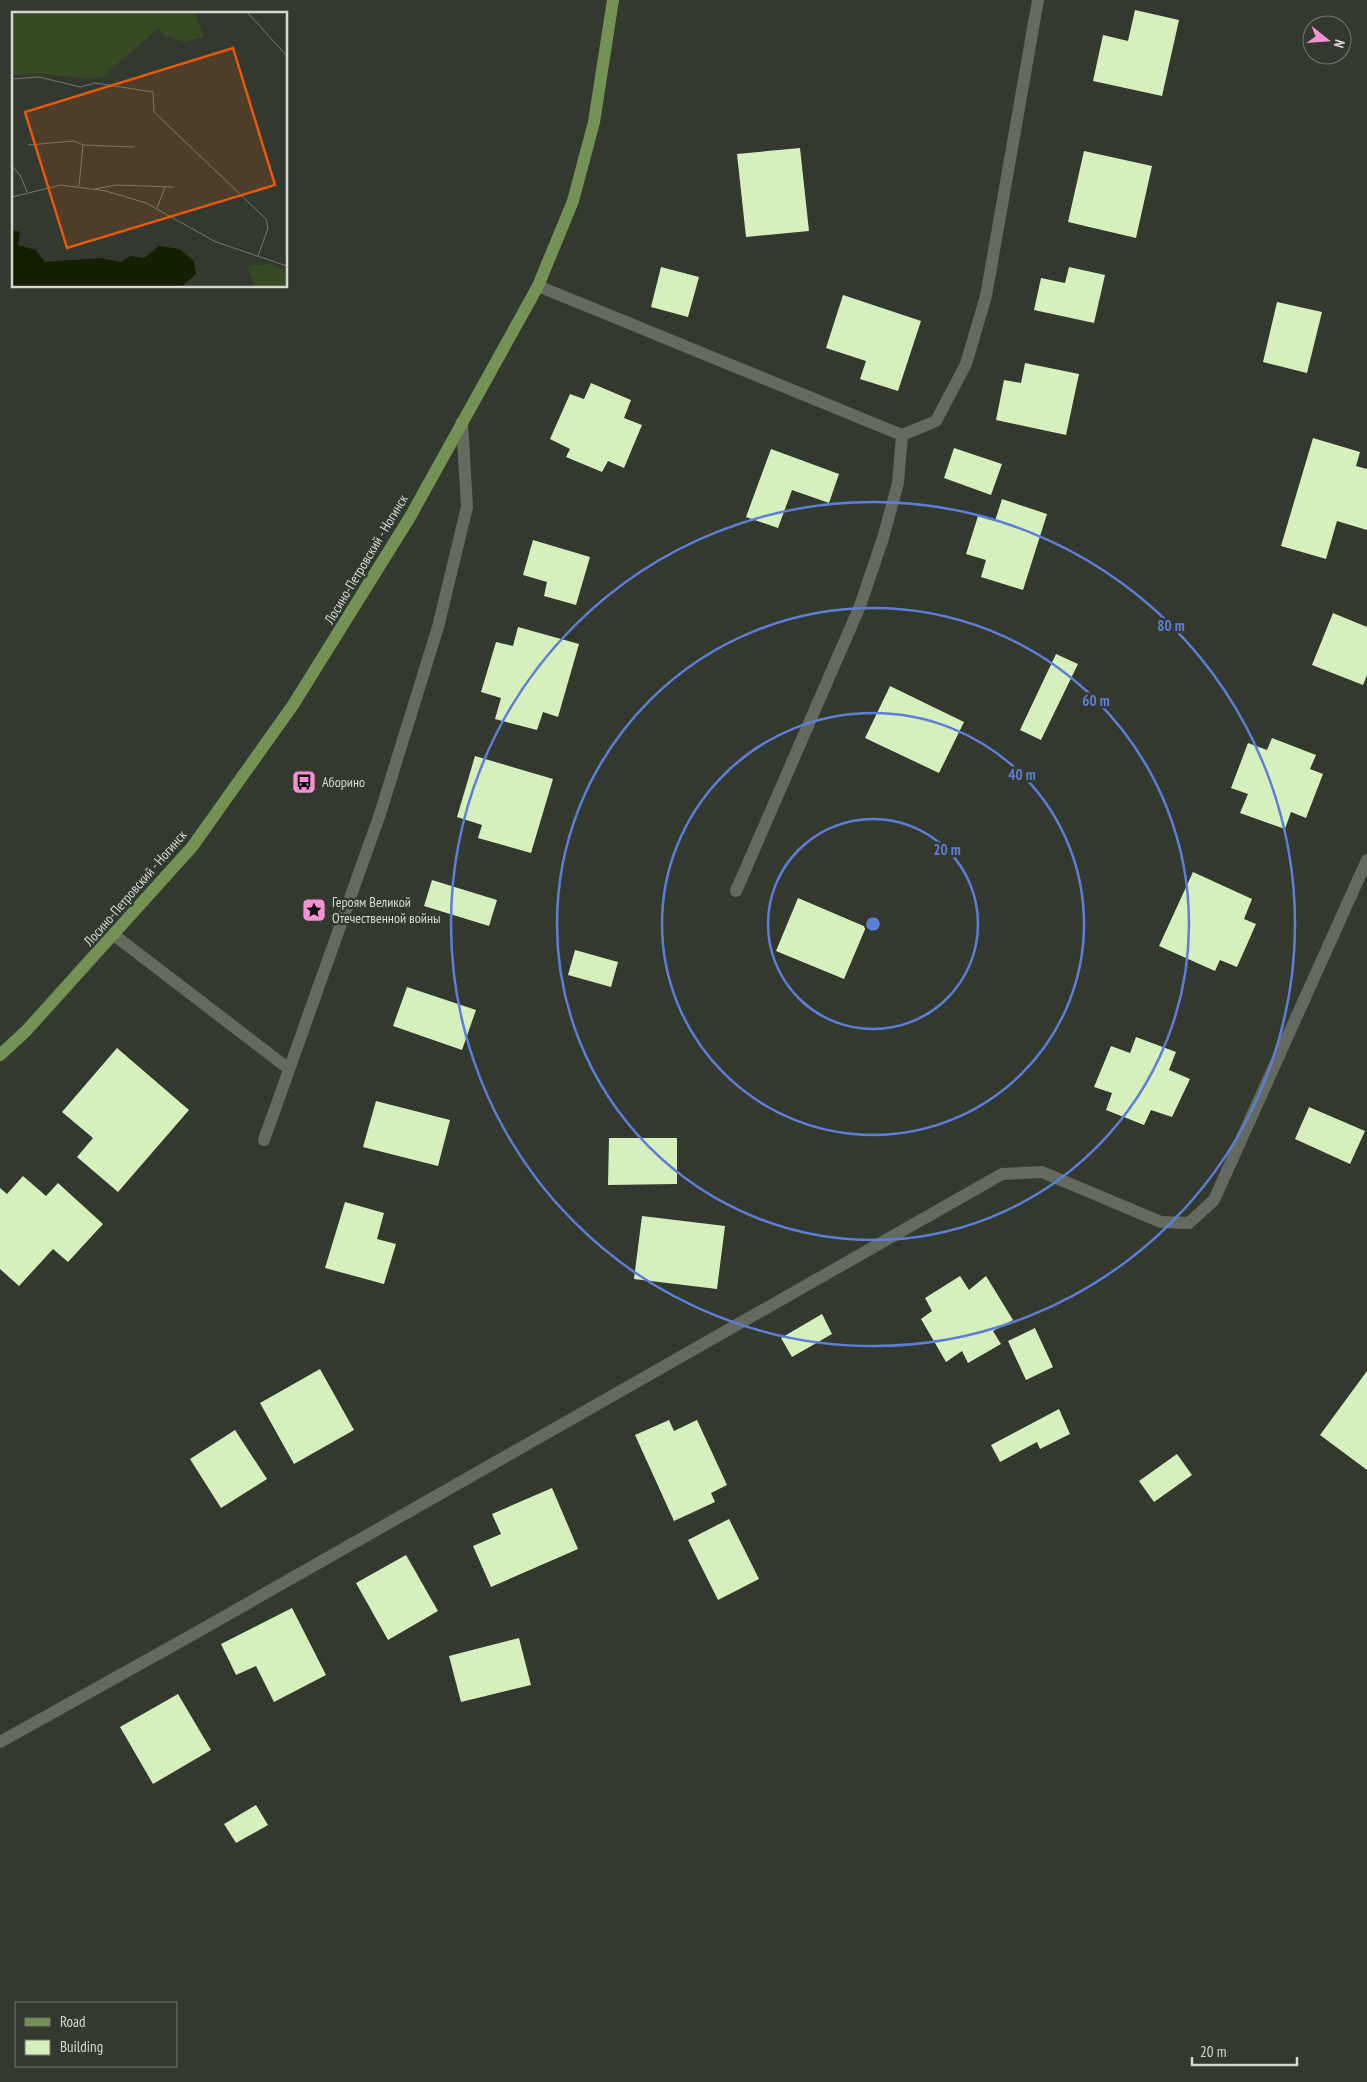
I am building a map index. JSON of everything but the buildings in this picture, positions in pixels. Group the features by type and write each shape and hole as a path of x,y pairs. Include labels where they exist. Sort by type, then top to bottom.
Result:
{"main road":[{"name":"Лосино-Петровский - Ногинск","path":"0,1055 26,1031 192,847 293,705 410,517 538,286 573,201 594,122 614,0"}],"street":[{"path":"538,286 902,435 936,420 966,364 986,296 1038,0"},
{"path":"264,1140 380,814 438,627 467,507 462,422"},
{"path":"736,891 860,606 883,538 898,483 902,435"},
{"path":"0,1742 201,1630 1002,1174 1042,1172 1161,1222 1188,1223 1214,1200 1367,860"},
{"path":"114,935 289,1069"}],"place":[{"name":"Аборино","path":"304,782"},
{"name":"Героям Великой Отечественной войны","path":"314,910"}]}
